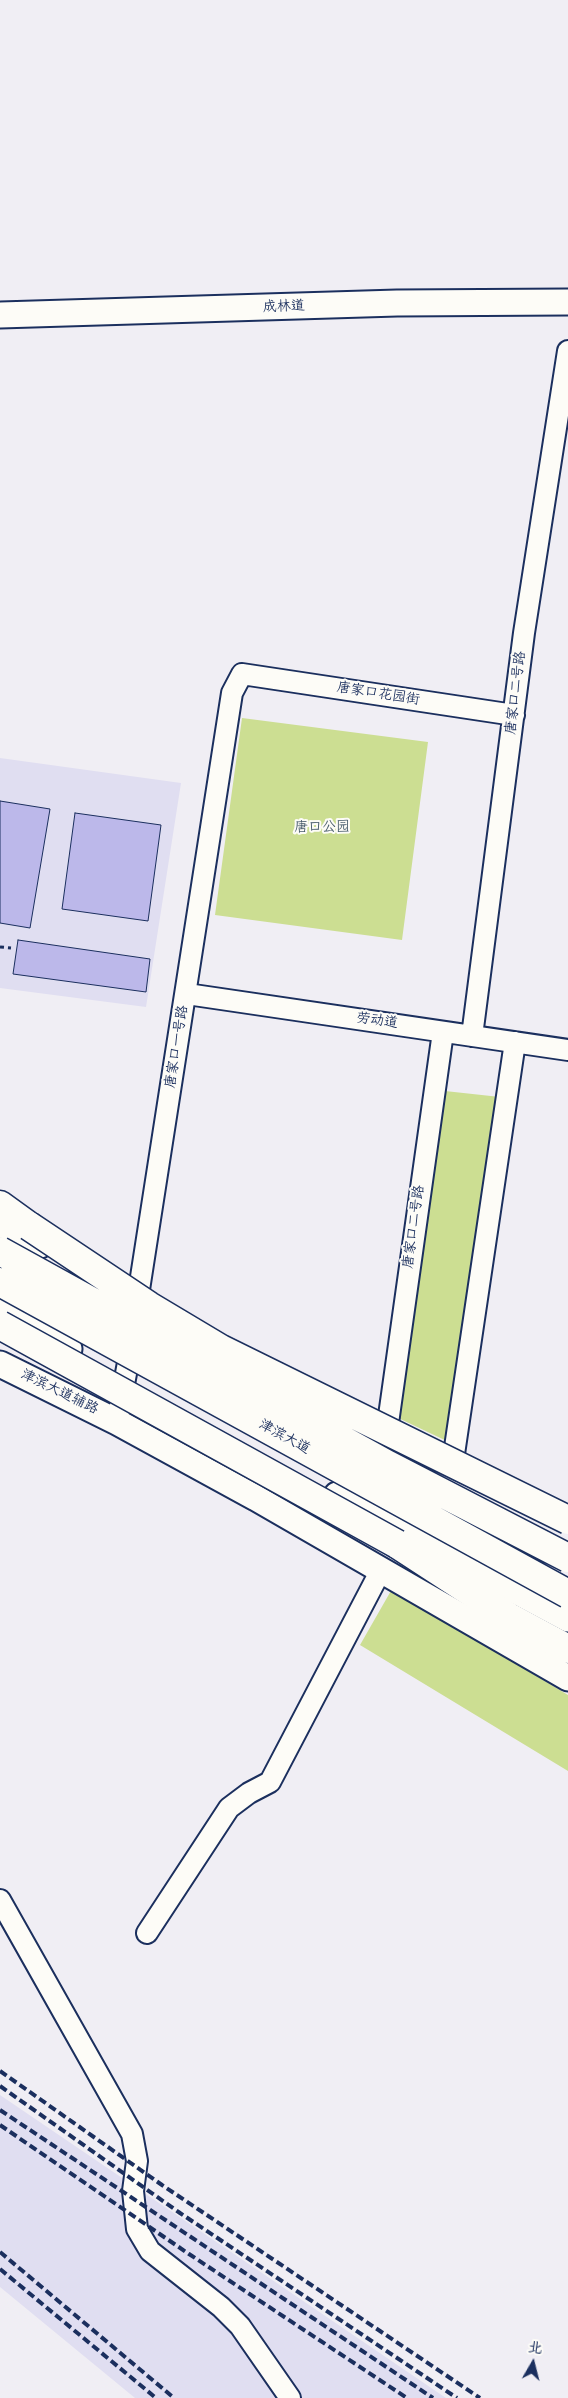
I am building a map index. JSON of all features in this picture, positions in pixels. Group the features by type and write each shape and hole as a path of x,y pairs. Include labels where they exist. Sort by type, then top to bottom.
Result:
{"highway":[{"path":"0,1205 149,1306 221,1349 568,1520"},
{"path":"0,1251 388,1464 568,1558"},
{"name":"津滨大道","path":"0,1282 568,1594"},
{"path":"0,1325 397,1544 568,1634"},
{"path":"397,1544 508,1617 568,1649"}],"main road":[{"name":"成林道","path":"0,300 568,292"},
{"name":"成林道","path":"0,315 397,304 568,302"},
{"path":"0,1308 125,1380 568,1619"},
{"name":"津滨大道辅路","path":"0,1364 117,1422 256,1498 568,1678"}],"street":[{"name":"唐家口二号路","path":"472,1036 524,634 568,351"},
{"name":"唐家口花园街","path":"242,674 514,715"},
{"name":"唐家口一号路","path":"117,1422 187,994 232,693 242,674"},
{"name":"劳动道","path":"187,994 568,1050"},
{"name":"唐家口二号路","path":"388,1422 443,1032"},
{"path":"454,1454 516,1042"},
{"path":"0,1226 190,1316 292,1375 454,1454 568,1506"},
{"path":"147,1933 229,1808 249,1793 270,1782 382,1570"},
{"path":"0,1900 132,2134 137,2160 133,2191 137,2229 145,2243 150,2251 221,2306 240,2326 290,2398"}],"path":[{"path":"0,947 11,948"}],"shaded area":[{"path":"0,758 181,783 146,1007 0,988"},
{"path":"0,2095 446,2398 135,2398 0,2287"}],"green space":[{"name":"唐口公园","path":"242,718 428,742 402,940 215,915"},
{"path":"445,1091 500,1097 451,1443 394,1416"},
{"path":"392,1589 568,1695 568,1771 360,1645"}],"building":[{"path":"0,801 50,809 30,928 0,923"},
{"path":"75,813 161,825 148,921 62,909"},
{"path":"18,940 150,959 146,992 13,974"}],"railway":[{"path":"0,2071 162,2185 480,2398"},
{"path":"0,2086 180,2213 457,2398"},
{"path":"0,2110 433,2398"},
{"path":"0,2125 189,2254 407,2398"},
{"path":"0,2252 174,2398"},
{"path":"0,2269 156,2398"}]}
